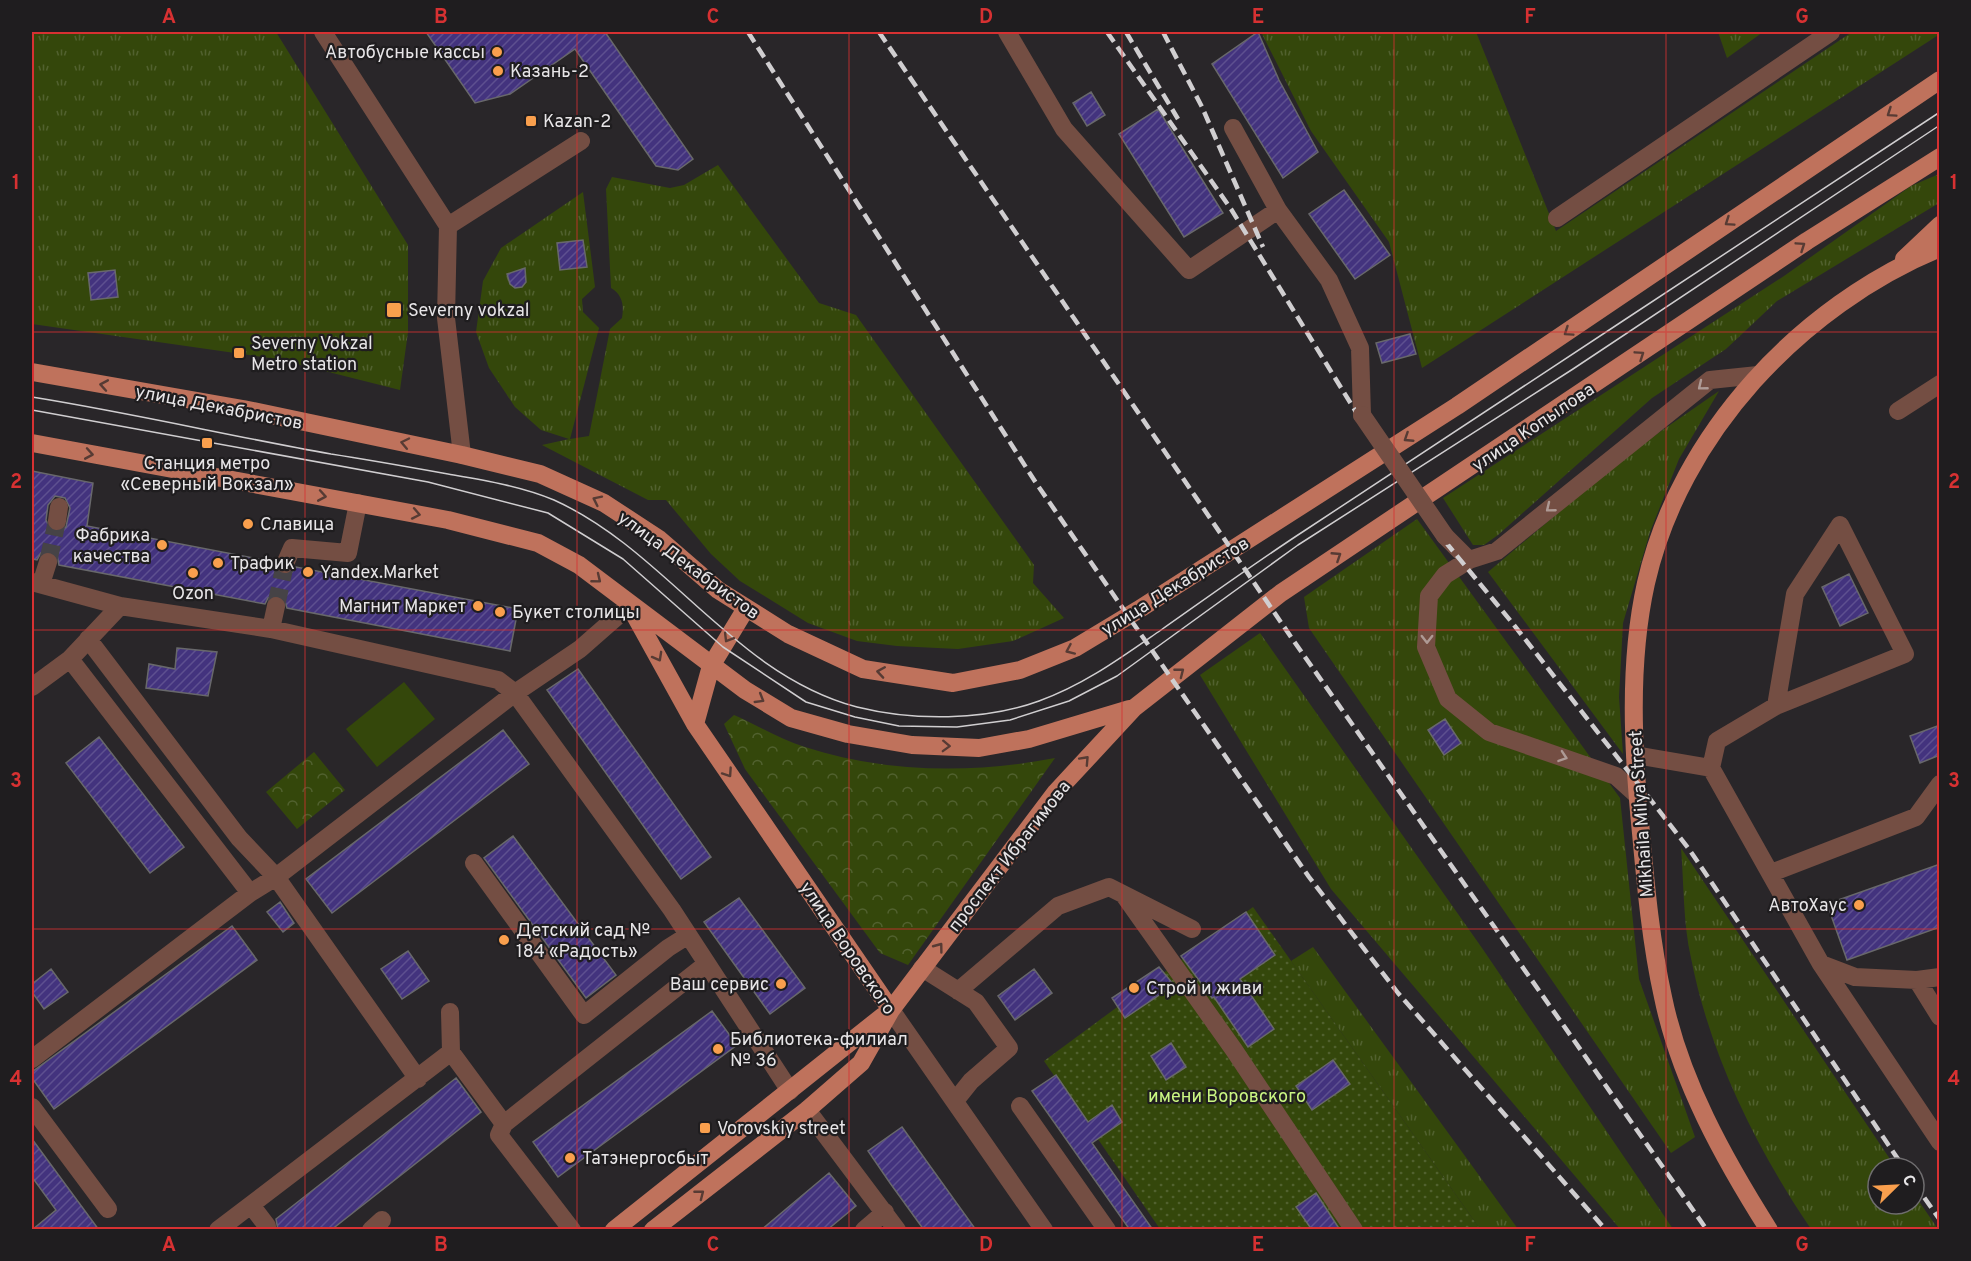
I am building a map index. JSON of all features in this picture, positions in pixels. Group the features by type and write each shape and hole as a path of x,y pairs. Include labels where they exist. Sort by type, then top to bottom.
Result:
{"main road":[{"name":"улица Декабристов","path":"32,372 243,409 462,455 540,474 604,503 658,539 745,610 788,634 863,669 953,683 1020,670 1084,643 1457,406 1940,80"},
{"name":"улица Копылова","path":"1134,708 1281,593 1940,157"},
{"path":"1911,175 1940,170"},
{"path":"1886,276 1940,225"},
{"name":"Mikhaila Milya Street","path":"1768,1230 1721,1148 1689,1080 1663,1000 1649,920 1635,755 1638,646 1647,583 1668,517 1702,447 1758,375 1801,333 1837,306 1886,276 1940,248"},
{"path":"32,443 448,520 538,543 579,566 711,666 791,718 848,735 912,745 989,746 1051,733 1134,708"},
{"name":"улица Воровского","path":"629,606 695,724 891,1010"},
{"path":"695,724 711,666 745,610"},
{"name":"проспект Ибрагимова","path":"653,1230 807,1110 861,1063 891,1010 1056,792 1134,708"},
{"name":"проспект Ибрагимова","path":"614,1230 891,1010"}],"street":[{"path":"323,32 448,225 446,318 462,455"},
{"path":"1007,32 1064,129 1189,270 1278,210"},
{"path":"1557,218 1831,32"},
{"path":"1233,128 1278,210 1329,280 1360,348 1362,415 1445,536 1468,560"},
{"path":"448,225 581,141"},
{"path":"1637,795 1616,776 1489,732 1448,699 1426,647 1429,596 1445,575 1468,560 1497,551 1710,380 1758,375"},
{"path":"1898,411 1940,384"},
{"path":"285,564 292,548 348,553 358,503"},
{"path":"1776,706 1795,594 1840,525 1905,654 1776,706 1717,741 1711,768 1821,964 1940,1142"},
{"path":"48,562 36,583 120,606 271,629 498,680 515,693 672,910 705,965 790,1092"},
{"path":"32,687 70,658 120,606"},
{"path":"271,629 276,606"},
{"path":"33,1054 250,893 276,877 515,693 580,649 629,606"},
{"path":"88,639 239,838 276,877 418,1079"},
{"path":"70,658 250,893"},
{"path":"1635,755 1711,768"},
{"path":"1771,873 1916,817 1940,784"},
{"path":"474,863 584,1015 668,948 687,936"},
{"path":"958,991 1058,906 1109,887 1192,929"},
{"path":"1124,895 1234,1050 1354,1230"},
{"path":"1821,964 1855,977 1917,980 1940,977"},
{"path":"572,1230 499,1136 504,1124 705,965"},
{"path":"922,968 976,1002 1009,1048 971,1081 955,1101"},
{"path":"1917,980 1940,1017"},
{"name":"улица Воровского","path":"891,1010 1044,1230"},
{"path":"450,1012 451,1052 504,1124"},
{"path":"218,1230 451,1052"},
{"path":"1020,1106 1107,1230"},
{"path":"32,1107 108,1209"},
{"path":"807,1110 897,1230"},
{"path":"251,1205 267,1226"},
{"path":"864,1230 885,1212"}],"green space":[{"path":"32,32 276,32 408,245 408,332 400,390 277,359 32,324"},
{"path":"1261,32 1476,32 1556,231 1852,32 1939,32 1940,34 1422,368 1389,242 1311,131"},
{"path":"1718,32 1763,32 1727,58"},
{"path":"718,165 819,303 856,315 1034,565 1033,583 1064,618 1013,641 958,649 897,646 857,641 808,623 740,581 711,554 666,500 648,500 542,445 569,439 541,430 515,407 489,368 476,332 483,281 501,248 583,192 595,287 582,299 583,312 599,328 570,439 589,436 610,329 622,318 623,314 620,297 611,288 606,189 612,177 670,188 684,185"},
{"path":"1939,174 1939,203 1777,301 1726,349 1652,398 1498,535 1484,545 1473,545 1443,498 1784,276 1911,186"},
{"path":"1719,391 1679,459 1650,532 1623,623 1619,697 1623,754 1488,572 1628,454"},
{"path":"1417,519 1620,798 1639,979 1695,1137 1671,1153 1309,628 1304,597"},
{"path":"1260,633 1482,948 1673,1229 1620,1229 1331,889 1200,675"},
{"path":"404,682 435,719 377,767 346,729"},
{"path":"734,715 796,744 836,756 867,762 929,768 961,768 992,767 1055,758 908,965 880,953 745,769 724,724"},
{"path":"314,752 345,790 297,829 266,792"},
{"path":"1681,848 1888,1156 1866,1156 1866,1216 1926,1216 1926,1212 1938,1229 1811,1229 1754,1133 1723,1065 1699,994 1688,945"},
{"name":"имени Воровского","path":"1253,907 1480,1229 1160,1229 1044,1061"},
{"path":"1313,947 1518,1229 1480,1229 1291,961"}],"building":[{"path":"426,32 605,32 693,159 678,170 656,166 575,49 510,94 475,103"},
{"path":"1258,32 1279,80 1318,152 1283,178 1212,64"},
{"path":"1091,92 1105,115 1087,126 1073,103"},
{"path":"1158,109 1223,213 1184,237 1119,134"},
{"path":"1344,190 1390,255 1355,279 1309,214"},
{"path":"583,240 587,267 560,270 557,243"},
{"path":"525,268 526,282 522,287 515,288 510,284 507,274"},
{"path":"115,270 118,297 91,300 88,273"},
{"path":"1410,334 1416,354 1382,363 1376,343"},
{"path":"32,471 93,483 87,526 274,562 276,570 281,574 291,573 296,567 518,609 510,651 287,608 284,598 278,595 268,598 265,604 59,565 57,555 51,551 41,553 37,560 32,559","holes":["55,496 65,498 70,508 66,527 56,532 50,529 46,520 48,505"]},
{"path":"1849,574 1868,613 1840,626 1822,587"},
{"path":"177,648 217,652 208,696 146,688 149,664 175,669"},
{"path":"578,669 711,857 681,879 547,690"},
{"path":"1445,719 1461,743 1444,755 1428,730"},
{"path":"1940,725 1940,755 1920,763 1910,736"},
{"path":"503,730 529,764 332,913 306,879"},
{"path":"99,737 184,847 150,873 66,763"},
{"path":"513,836 616,975 586,998 484,858"},
{"path":"1940,864 1940,927 1847,960 1827,904"},
{"path":"739,898 805,988 770,1014 704,922"},
{"path":"280,902 294,923 283,932 267,912"},
{"path":"1246,912 1275,955 1240,979 1274,1029 1248,1047 1214,997 1212,998 1181,956"},
{"path":"232,926 257,960 54,1109 32,1078 32,1072"},
{"path":"408,951 429,981 402,999 381,969"},
{"path":"1159,967 1174,985 1125,1018 1112,998"},
{"path":"51,969 68,992 44,1009 32,992 32,984"},
{"path":"1034,969 1052,993 1015,1020 998,996"},
{"path":"712,1011 737,1045 558,1177 533,1142"},
{"path":"1171,1043 1186,1067 1166,1080 1151,1056"},
{"path":"1333,1060 1350,1084 1312,1110 1296,1086"},
{"path":"1056,1075 1088,1122 1112,1105 1122,1122 1092,1143 1153,1230 1130,1230 1032,1091"},
{"path":"456,1078 481,1112 331,1230 278,1230 276,1219"},
{"path":"902,1127 976,1230 924,1230 890,1183 868,1151"},
{"path":"32,1139 99,1230 32,1230 56,1210 32,1177"},
{"path":"829,1173 856,1206 827,1230 761,1230"},
{"path":"1316,1193 1340,1230 1312,1230 1296,1207"}],"tunnel":[{"path":"48,562 57,521"},
{"path":"276,606 285,564"}],"tram line":[{"path":"32,397 293,447 488,481 541,495 594,522 632,549 736,640 773,668 813,691 857,707 901,715 948,717 995,712 1039,701 1072,687 1102,670 1286,543 1940,112"},
{"path":"32,410 428,482 548,513 623,559 723,647 806,702 855,717 899,726 957,727 1010,720 1069,701 1117,676 1298,545 1573,369 1940,125"}],"railway":[{"path":"748,32 1036,483 1309,877 1398,993 1606,1230"},
{"path":"879,32 1291,637 1707,1230"},
{"path":"1107,32 1231,209 1356,412 1448,545 1514,625 1689,849 1896,1156"},
{"path":"1126,32 1178,119"},
{"path":"1163,32 1202,107 1263,247"},
{"path":"1926,1200 1940,1220"}],"place":[{"name":"Автобусные кассы","path":"497,52"},
{"name":"Казань-2","path":"498,71"},
{"name":"Kazan-2","path":"531,121"},
{"name":"Severny vokzal","path":"394,310"},
{"name":"Severny Vokzal Metro station","path":"239,353"},
{"name":"Станция метро «Северный Вокзал»","path":"207,443"},
{"name":"Славица","path":"248,524"},
{"name":"Фабрика качества","path":"162,545"},
{"name":"Трафик","path":"218,563"},
{"name":"Yandex.Market","path":"308,572"},
{"name":"Ozon","path":"193,573"},
{"name":"Магнит Маркет","path":"478,606"},
{"name":"Букет столицы","path":"500,612"},
{"name":"АвтоХаус","path":"1859,905"},
{"name":"Детский сад № 184 «Радость»","path":"504,940"},
{"name":"Ваш сервис","path":"781,984"},
{"name":"Строй и живи","path":"1134,988"},
{"name":"Библиотека-филиал № 36","path":"718,1049"},
{"name":"Vorovskiy street","path":"705,1128"},
{"name":"Татэнергосбыт","path":"570,1158"}]}
